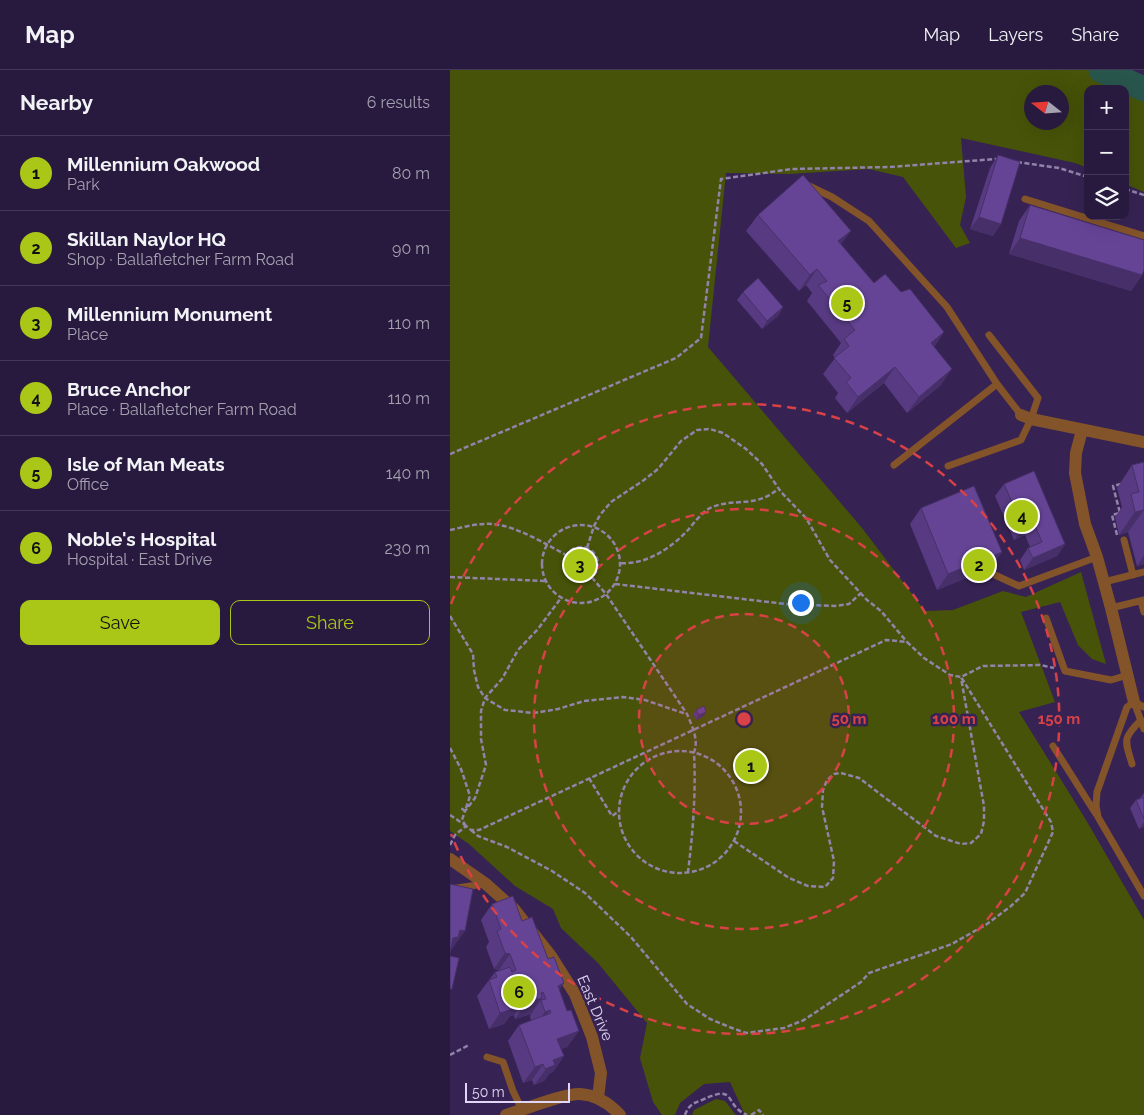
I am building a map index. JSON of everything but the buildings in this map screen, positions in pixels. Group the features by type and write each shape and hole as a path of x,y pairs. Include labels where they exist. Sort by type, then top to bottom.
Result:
{"street":[{"path":"1026,417 1144,442"},
{"path":"1082,430 1076,453 1075,472 1085,524 1097,557 1128,676 1139,704"},
{"name":"East Drive","path":"450,859 486,884 519,915 551,956 574,994 592,1037 601,1073 598,1098"},
{"path":"506,1115 579,1094 598,1098 612,1106 620,1115"}],"lane":[{"path":"804,184 832,197 868,221 947,307 997,384 1026,417"},
{"path":"1025,199 1144,236"},
{"path":"948,466 1021,440 1026,417 1038,398 989,335"},
{"path":"894,464 997,384"},
{"path":"1124,540 1133,575"},
{"path":"995,576 1019,586 1097,557"},
{"path":"1104,582 1144,572"},
{"path":"1111,608 1142,600 1144,612"},
{"path":"1046,618 1065,671 1111,680 1128,676"},
{"path":"1098,816 1096,806 1098,792 1128,707 1139,704 1140,720 1144,729"},
{"path":"1132,764 1126,742 1128,732 1140,720"},
{"path":"1053,746 1098,816 1144,896"},
{"path":"450,889 486,884"},
{"path":"487,1057 503,1062 522,1110"}],"path":[{"path":"450,454 676,358 701,338 721,179 792,169 890,167 1000,159"},
{"path":"1010,161 1059,168 1084,176"},
{"path":"1129,190 1144,195"},
{"path":"587,548 594,526 611,502 658,469 681,441 697,430 710,429 723,433 746,449 762,464 779,488 806,518 830,560 881,612 907,642 938,669 950,675 961,677 983,666 1040,665 1065,671"},
{"path":"1124,540 1117,536 1112,515 1120,513 1113,486 1128,482"},
{"path":"621,563 634,564 655,555 677,542 708,509 721,505 750,502 771,496 779,488"},
{"path":"450,530 478,524 495,524 546,544 567,557"},
{"path":"580,524 594,526 605,531 619,551 621,563 615,584 606,594 596,600 584,603 572,602 561,598 545,581 542,569 542,556 546,544 555,534 567,526 580,524"},
{"path":"578,547 587,548 594,553 598,561 597,570 592,578 582,582 572,579 564,566 567,557 573,549 578,547"},
{"path":"567,557 576,551 578,557"},
{"path":"582,556 587,559 588,566 586,570 581,572 576,570 573,563 578,557 582,556"},
{"path":"588,566 594,567 592,556"},
{"path":"582,566 606,594 687,714 693,729 697,746 694,752 695,806 692,820 688,872"},
{"path":"576,570 572,574 582,578"},
{"path":"450,577 545,581"},
{"path":"615,584 786,604 835,606 849,604 861,593"},
{"path":"463,809 475,798 486,765 481,739 481,711 485,698 502,679 518,650 538,629 561,598"},
{"path":"450,616 473,654 478,687 485,698 505,710 534,713 558,709 584,701 623,697 646,700 687,714"},
{"path":"471,830 479,830 886,640 907,642"},
{"path":"450,815 478,836 507,847 552,871 585,893 631,937 687,1004 710,1019 746,1033 784,1028 804,1020 861,982 870,973 952,944 987,924 1025,893 1053,832 1051,822 961,677"},
{"path":"734,841 789,878 808,886 825,887 833,878 834,861 822,807 823,790 827,780 834,774 841,773 859,778 936,836 961,844 971,843 981,834 984,821 984,806 961,677"},
{"path":"450,748 461,769 470,796 463,809 462,820 466,826"},
{"path":"676,751 694,752 709,758 722,767 732,780 739,794 740,826 734,841 722,856 706,867 688,872 668,872 648,864 633,850 623,832 619,812 622,794 630,777 642,764 658,755 676,751"},
{"path":"589,778 612,816 619,812"},
{"path":"450,845 455,835 466,826"},
{"path":"450,1055 470,1045"},
{"path":"685,1115 692,1104 721,1092 726,1094 741,1112 747,1115"},
{"path":"751,1115 759,1110 763,1115"}],"green space":[{"path":"450,70 1128,70 1144,77 1144,192 1129,186 1129,85 1084,85 1084,166 961,138 966,197 960,225 970,243 956,248 903,177 869,169 789,174 726,173 708,347 862,528 925,611 953,610 1003,591 1026,597 1081,572 1106,664 1092,659 1078,645 1060,602 1021,612 1055,702 1019,712 1086,820 1144,920 1144,1115 745,1115 730,1082 704,1084 680,1103 675,1115 662,1115 653,1102 640,1058 647,1023 598,963 561,928 553,909 515,886 469,844 450,831"},
{"path":"716,1099 725,1101 736,1115 692,1115 694,1110"}],"waterway":[{"path":"1101,70 1144,89"}],"place":[{"name":"Isle of Man Meats","path":"847,303"},
{"name":"Bruce Anchor","path":"1022,516"},
{"name":"Millennium Monument","path":"580,565"},
{"name":"Skillan Naylor HQ","path":"979,565"},
{"name":"Millennium Oakwood","path":"751,766"},
{"name":"Noble's Hospital","path":"519,992"}]}
